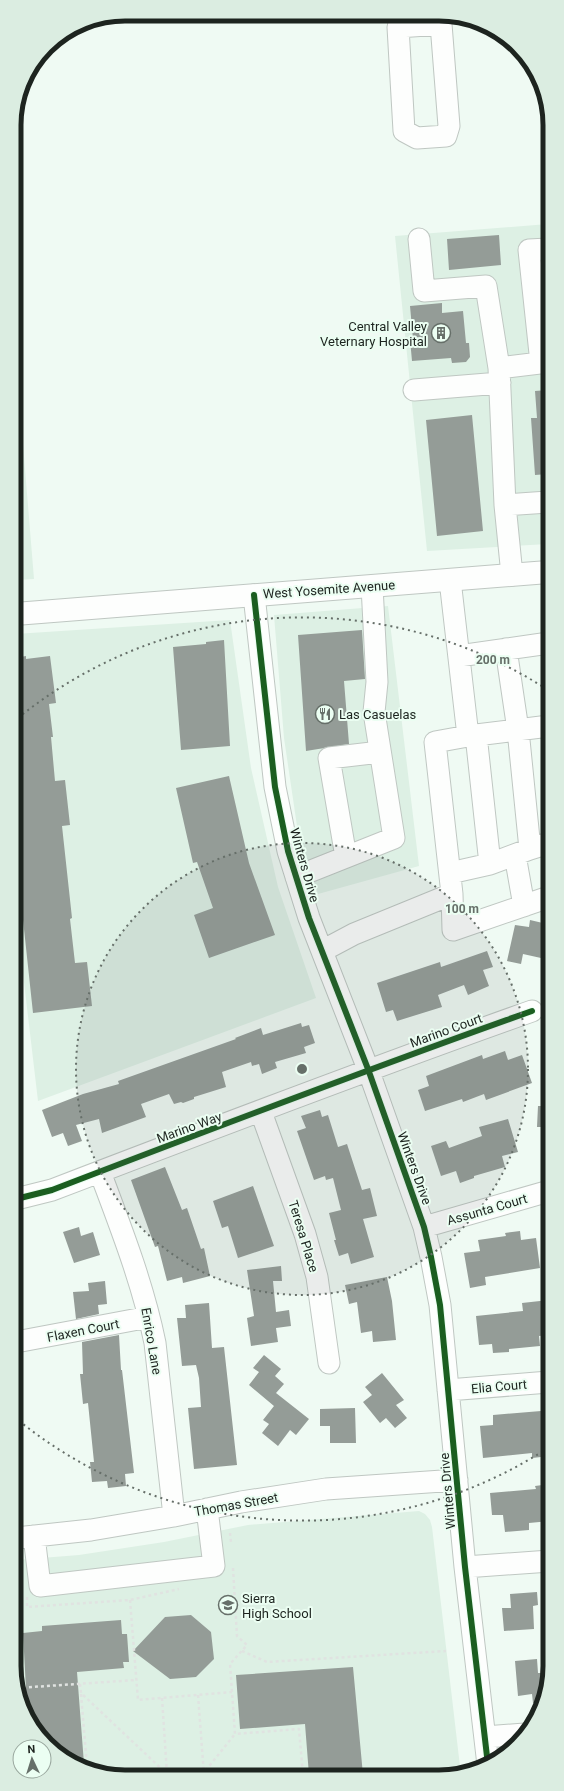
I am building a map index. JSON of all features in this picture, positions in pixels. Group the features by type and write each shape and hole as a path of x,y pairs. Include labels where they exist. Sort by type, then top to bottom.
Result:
{"main road":[{"name":"West Yosemite Avenue","path":"21,614 543,572"}],"street":[{"path":"425,21 398,27 404,131 417,138 446,136 448,126 441,24 433,21"},
{"path":"419,239 424,291 486,286 500,376 505,505 512,575"},
{"path":"543,249 529,250 543,349"},
{"path":"414,390 500,376 543,364"},
{"path":"505,505 543,502"},
{"path":"450,580 459,656 490,864"},
{"path":"296,876 394,838 374,712 377,682 372,586"},
{"name":"Winters Drive","path":"254,595 275,788 288,852 322,951 368,1069 424,1227 440,1305 465,1567 487,1758"},
{"path":"459,656 543,644"},
{"path":"506,649 518,730 531,849 524,906"},
{"path":"543,727 435,742 450,873 453,930 543,899"},
{"path":"346,857 329,758 380,752"},
{"path":"450,873 490,864 531,849"},
{"path":"322,951 354,934 452,894"},
{"name":"Marino Court","path":"368,1069 532,1011"},
{"name":"Marino Way","path":"21,1198 52,1190 262,1112 368,1069"},
{"name":"Teresa Place","path":"262,1112 305,1234 315,1270 328,1363"},
{"name":"Enrico Lane","path":"100,1172 130,1250 150,1317 155,1343 174,1516"},
{"name":"Assunta Court","path":"424,1227 543,1193"},
{"name":"Flaxen Court","path":"21,1341 150,1317"},
{"name":"Elia Court","path":"448,1390 543,1382"},
{"name":"Thomas Street","path":"25,1537 91,1530 174,1516 241,1502 326,1490 457,1480"},
{"path":"25,1537 40,1586 214,1566 207,1509"},
{"path":"465,1567 543,1561"},
{"path":"484,1737 516,1735"}],"path":[{"path":"230,1533 231,1548"},
{"path":"207,1770 235,1734 230,1664 247,1645 237,1636 232,1563"},
{"path":"130,1600 138,1700 232,1692"},
{"path":"242,1651 267,1662 446,1651"},
{"path":"23,1688 136,1680"},
{"path":"80,1684 87,1762"},
{"path":"81,1693 163,1770"},
{"path":"198,1695 204,1770"},
{"path":"162,1698 168,1770"},
{"path":"235,1734 299,1729 303,1770"}],"shaded area":[{"path":"543,224 543,544 427,551 395,236"},
{"path":"21,420 34,579 21,580"},
{"path":"388,606 419,866 318,894 297,826 284,738 274,615"},
{"path":"230,620 251,768 278,887 316,998 38,1101 21,957 21,634"},
{"name":"Sierra High School","path":"419,1511 425,1514 430,1520 432,1527 460,1768 439,1770 125,1770 105,1768 92,1764 73,1756 62,1748 43,1729 35,1718 23,1686 21,1672 21,1560 79,1555 164,1542 248,1525"}],"building":[{"path":"499,235 501,265 449,270 447,239"},
{"name":"Central Valley Veternary Hospital","path":"442,303 442,313 463,311 466,343 469,343 470,357 466,362 452,363 451,358 412,361 410,339 413,339 410,306"},
{"path":"543,390 543,474 535,475 531,418 537,418 535,391"},
{"path":"472,415 483,531 437,536 426,420"},
{"name":"Las Casuelas","path":"362,630 365,679 344,681 349,744 306,751 298,635"},
{"path":"224,640 230,746 181,750 173,647 206,644 206,642"},
{"path":"26,656 26,659 50,656 56,703 49,704 53,737 51,737 55,781 65,780 70,825 62,826 72,918 70,919 75,963 87,962 92,1006 33,1013 21,901 21,657"},
{"path":"229,776 249,863 275,935 209,958 194,915 213,908 197,862 193,863 176,788"},
{"path":"530,920 543,923 543,947 541,958 523,954 521,964 507,961 515,925 529,927"},
{"path":"487,951 493,967 483,970 489,986 468,995 464,985 438,995 442,1007 397,1021 393,1010 386,1012 377,983 440,962 441,967"},
{"path":"301,1023 302,1027 309,1025 315,1043 304,1047 306,1053 275,1062 277,1068 262,1074 259,1064 252,1066 251,1062 222,1072 226,1087 194,1097 194,1099 183,1103 181,1102 174,1104 169,1094 141,1104 146,1117 102,1133 99,1119 76,1125 82,1141 68,1146 63,1133 52,1137 42,1110 83,1094 119,1084 118,1081 236,1039 235,1038 261,1028 263,1035"},
{"path":"505,1051 508,1060 522,1055 532,1083 486,1100 484,1094 463,1102 462,1099 425,1111 418,1090 429,1086 426,1076 482,1055 483,1059"},
{"path":"538,1106 543,1106 543,1127 537,1127"},
{"path":"320,1110 322,1117 328,1115 338,1147 347,1144 362,1190 370,1188 377,1216 363,1219 374,1257 351,1264 348,1253 339,1256 334,1240 336,1240 329,1213 341,1210 333,1178 326,1180 325,1176 314,1180 297,1131 306,1128 301,1116"},
{"path":"508,1119 518,1152 502,1156 505,1167 474,1176 474,1178 460,1183 456,1171 441,1176 431,1146 446,1141 449,1148 482,1136 479,1127"},
{"path":"165,1167 182,1210 187,1208 201,1249 204,1248 210,1276 183,1283 182,1277 167,1281 158,1246 155,1247 131,1180"},
{"path":"253,1186 274,1246 238,1258 228,1226 222,1228 213,1201"},
{"path":"79,1227 81,1236 93,1232 100,1255 74,1263 63,1232"},
{"path":"520,1231 521,1240 536,1238 540,1268 485,1277 486,1285 470,1288 464,1253 480,1251 478,1240 506,1236 505,1233"},
{"path":"281,1266 282,1281 273,1281 276,1312 289,1310 291,1326 276,1328 278,1342 251,1346 247,1318 254,1316 247,1270"},
{"path":"387,1277 392,1301 396,1340 373,1342 372,1331 361,1333 357,1302 349,1304 345,1285"},
{"path":"105,1281 107,1304 98,1305 99,1314 76,1319 73,1292 89,1291 88,1283"},
{"path":"543,1301 543,1336 539,1336 540,1346 509,1349 509,1352 493,1353 492,1344 479,1345 476,1316 523,1311 522,1303"},
{"path":"209,1303 212,1348 224,1347 237,1465 194,1469 188,1408 201,1407 199,1378 196,1365 182,1366 177,1318 186,1318 185,1305"},
{"path":"119,1335 121,1370 134,1473 125,1474 126,1486 108,1488 107,1481 92,1482 90,1462 94,1462 88,1403 83,1404 80,1374 83,1374 82,1342"},
{"path":"264,1355 281,1369 275,1376 284,1384 276,1393 309,1419 296,1435 290,1430 278,1446 262,1433 269,1424 263,1420 274,1406 249,1385 259,1372 253,1368"},
{"path":"382,1373 404,1400 396,1405 407,1418 395,1428 386,1418 380,1423 363,1402 372,1395 365,1387"},
{"path":"355,1408 356,1443 330,1443 330,1426 320,1426 320,1409"},
{"path":"541,1411 543,1422 543,1457 532,1458 532,1453 483,1458 480,1426 493,1425 493,1415"},
{"path":"543,1485 543,1522 529,1523 529,1530 505,1532 503,1515 492,1515 490,1493 536,1489 535,1486"},
{"path":"537,1592 538,1605 533,1606 534,1629 504,1631 502,1608 511,1608 510,1594"},
{"path":"191,1615 211,1632 214,1659 196,1677 170,1679 133,1651 165,1617"},
{"path":"121,1620 122,1634 127,1634 129,1662 123,1662 124,1668 77,1672 84,1761 73,1756 52,1739 35,1718 27,1699 23,1633 42,1631 42,1626"},
{"path":"537,1659 538,1673 543,1673 536,1703 533,1703 532,1694 518,1696 515,1661"},
{"path":"353,1667 363,1770 309,1770 305,1724 240,1729 236,1675"}],"cycle path":[{"path":"254,595 275,787 288,851 309,918 368,1069 424,1227 431,1257 440,1305 465,1567 487,1758"},
{"path":"21,1198 52,1190 351,1077 532,1011"}],"place":[{"name":"Central Valley Veternary Hospital","path":"441,333"},
{"name":"Las Casuelas","path":"325,714"},
{"name":"Sierra High School","path":"228,1605"}]}
